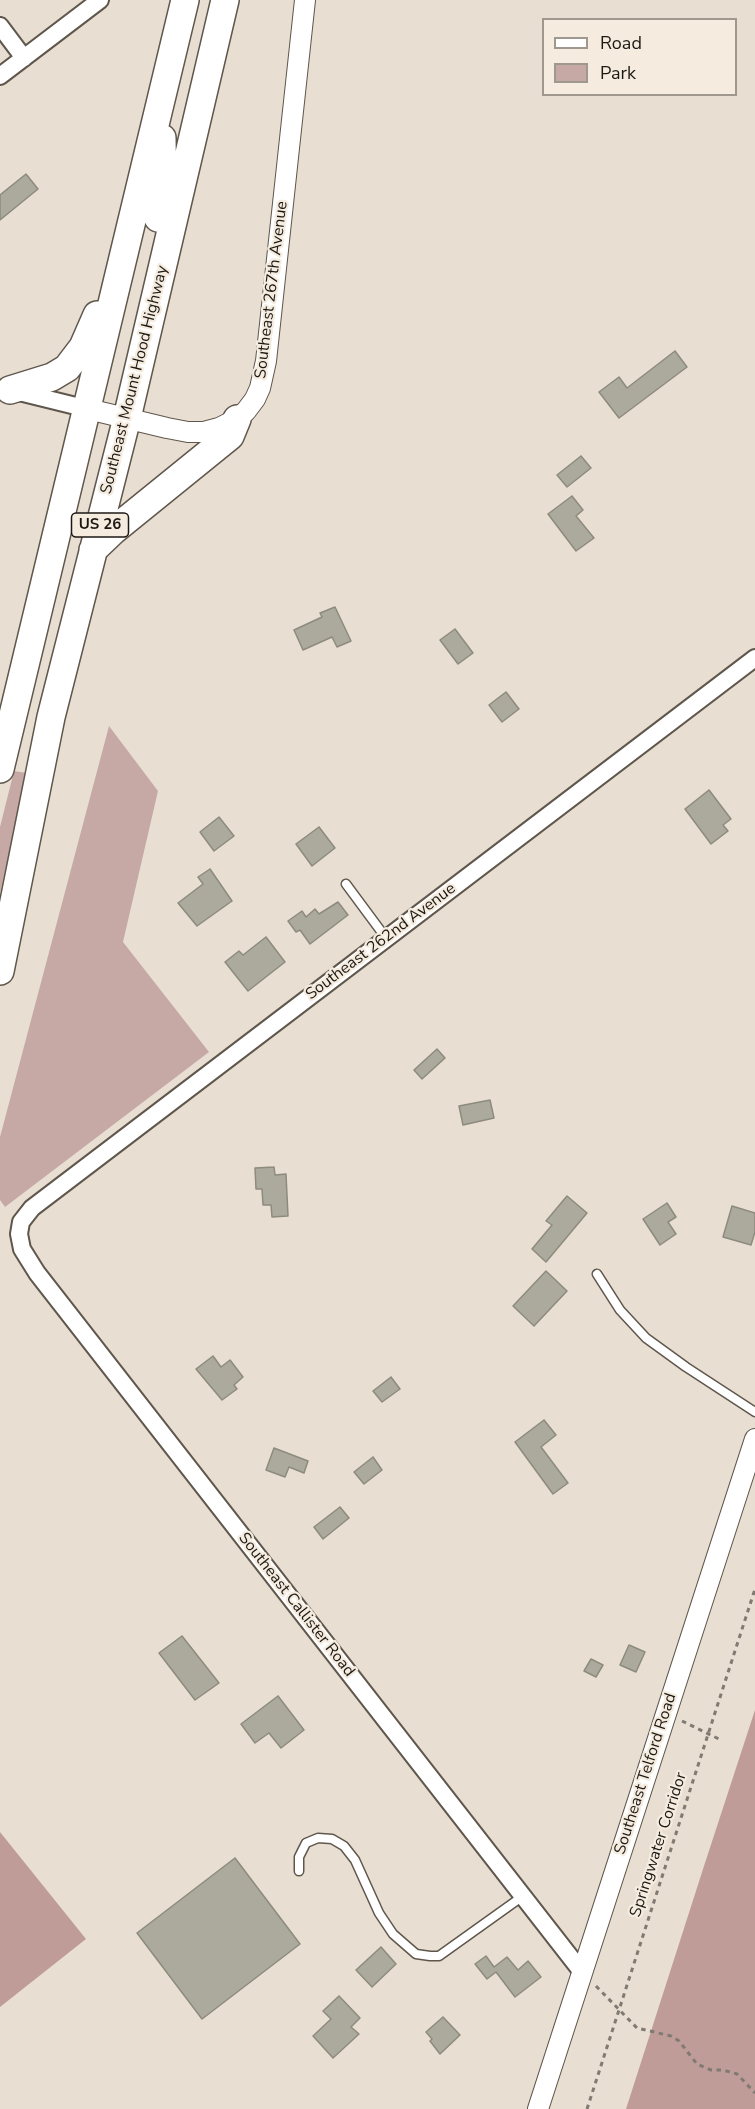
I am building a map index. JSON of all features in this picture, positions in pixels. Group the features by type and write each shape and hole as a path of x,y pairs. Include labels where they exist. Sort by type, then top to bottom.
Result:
{"highway":[{"name":"US 26","path":"0,769 185,0"},
{"name":"Southeast Mount Hood Highway","path":"0,971 51,717 127,418 225,0"},
{"path":"127,418 116,387 163,197 161,100"},
{"path":"5,389 52,378 74,360 90,333 124,250"},
{"path":"51,717 54,617 98,441 88,409"},
{"path":"93,550 114,530 230,436 237,419"}],"street":[{"path":"0,76 100,0"},
{"name":"Southeast 267th Avenue","path":"88,409 188,432 204,432 237,419 255,399 266,361 305,0"},
{"path":"0,26 24,58"},
{"path":"5,389 88,409"},
{"name":"Southeast 262nd Avenue","path":"19,1234 21,1222 32,1208 755,658"},
{"name":"Southeast Callister Road","path":"19,1234 22,1249 37,1273 582,1972"},
{"name":"Southeast Telford Road","path":"538,2109 755,1439"}],"lane":[{"path":"346,884 386,938"},
{"path":"597,1274 620,1310 646,1338 755,1412"},
{"path":"299,1871 299,1857 306,1843 318,1838 332,1839 344,1846 355,1860 379,1913 393,1934 416,1954 430,1956 439,1956 523,1896"}],"path":[{"name":"Springwater Corridor","path":"587,2109 755,1589"},
{"path":"665,1714 720,1740"},
{"path":"582,1972 637,2028 664,2033 679,2041 691,2057 703,2067 737,2074 755,2093"}],"green space":[{"path":"109,726 158,791 123,942 209,1052 5,1207 0,1200 0,1137"},
{"path":"14,771 27,773 0,893 0,827"}],"shaded area":[{"path":"755,1710 755,2109 626,2109 704,1866"},
{"path":"0,1832 86,1939 0,2007"}],"building":[{"path":"26,174 38,189 0,220 0,195"},
{"path":"675,351 687,367 619,418 599,392 619,377 627,388"},
{"path":"581,456 591,468 567,487 557,475"},
{"path":"572,496 583,510 576,516 594,538 576,551 548,514"},
{"path":"335,607 351,641 337,647 332,637 303,650 294,630 322,617 320,613"},
{"path":"455,629 473,653 458,664 440,640"},
{"path":"506,692 519,709 502,722 489,705"},
{"path":"709,790 731,819 723,825 728,831 711,844 685,809"},
{"path":"219,817 234,836 214,851 200,832"},
{"path":"319,827 335,848 312,866 296,844"},
{"path":"210,869 232,901 197,926 178,903 203,884 198,877"},
{"path":"338,902 348,915 310,944 300,930 296,932 288,921 302,911 306,917 315,909 319,914"},
{"path":"266,937 285,962 248,991 225,962 239,951 243,955"},
{"path":"437,1049 445,1058 422,1079 414,1070"},
{"path":"490,1100 494,1118 463,1125 459,1106"},
{"path":"274,1167 275,1175 286,1174 288,1216 272,1217 271,1205 263,1205 262,1189 256,1189 255,1168"},
{"path":"567,1196 587,1213 546,1262 532,1249 552,1225 546,1221"},
{"path":"667,1203 676,1217 668,1222 676,1234 660,1245 643,1219"},
{"path":"732,1206 755,1213 755,1232 751,1245 723,1237"},
{"path":"546,1271 567,1291 534,1326 513,1306"},
{"path":"213,1356 221,1367 230,1360 243,1377 234,1385 237,1389 222,1400 196,1369"},
{"path":"391,1377 400,1389 382,1402 373,1391"},
{"path":"544,1420 556,1435 541,1447 568,1483 553,1494 515,1442"},
{"path":"274,1448 308,1461 304,1473 289,1467 285,1477 266,1470"},
{"path":"373,1457 382,1470 364,1484 354,1472"},
{"path":"340,1507 349,1518 323,1539 314,1527"},
{"path":"182,1636 219,1683 195,1700 159,1653"},
{"path":"629,1645 645,1652 636,1672 620,1665"},
{"path":"591,1659 603,1665 596,1677 584,1671"},
{"path":"278,1696 304,1730 281,1748 269,1733 255,1743 241,1724"},
{"path":"235,1858 300,1944 202,2019 137,1933"},
{"path":"381,1947 396,1964 372,1987 356,1970"},
{"path":"486,1956 494,1967 507,1957 518,1970 528,1961 541,1977 515,1997 496,1972 487,1979 475,1964"},
{"path":"339,1996 360,2018 351,2027 359,2034 333,2058 313,2036 331,2019 323,2011"},
{"path":"443,2017 460,2035 440,2054 426,2032"}]}
